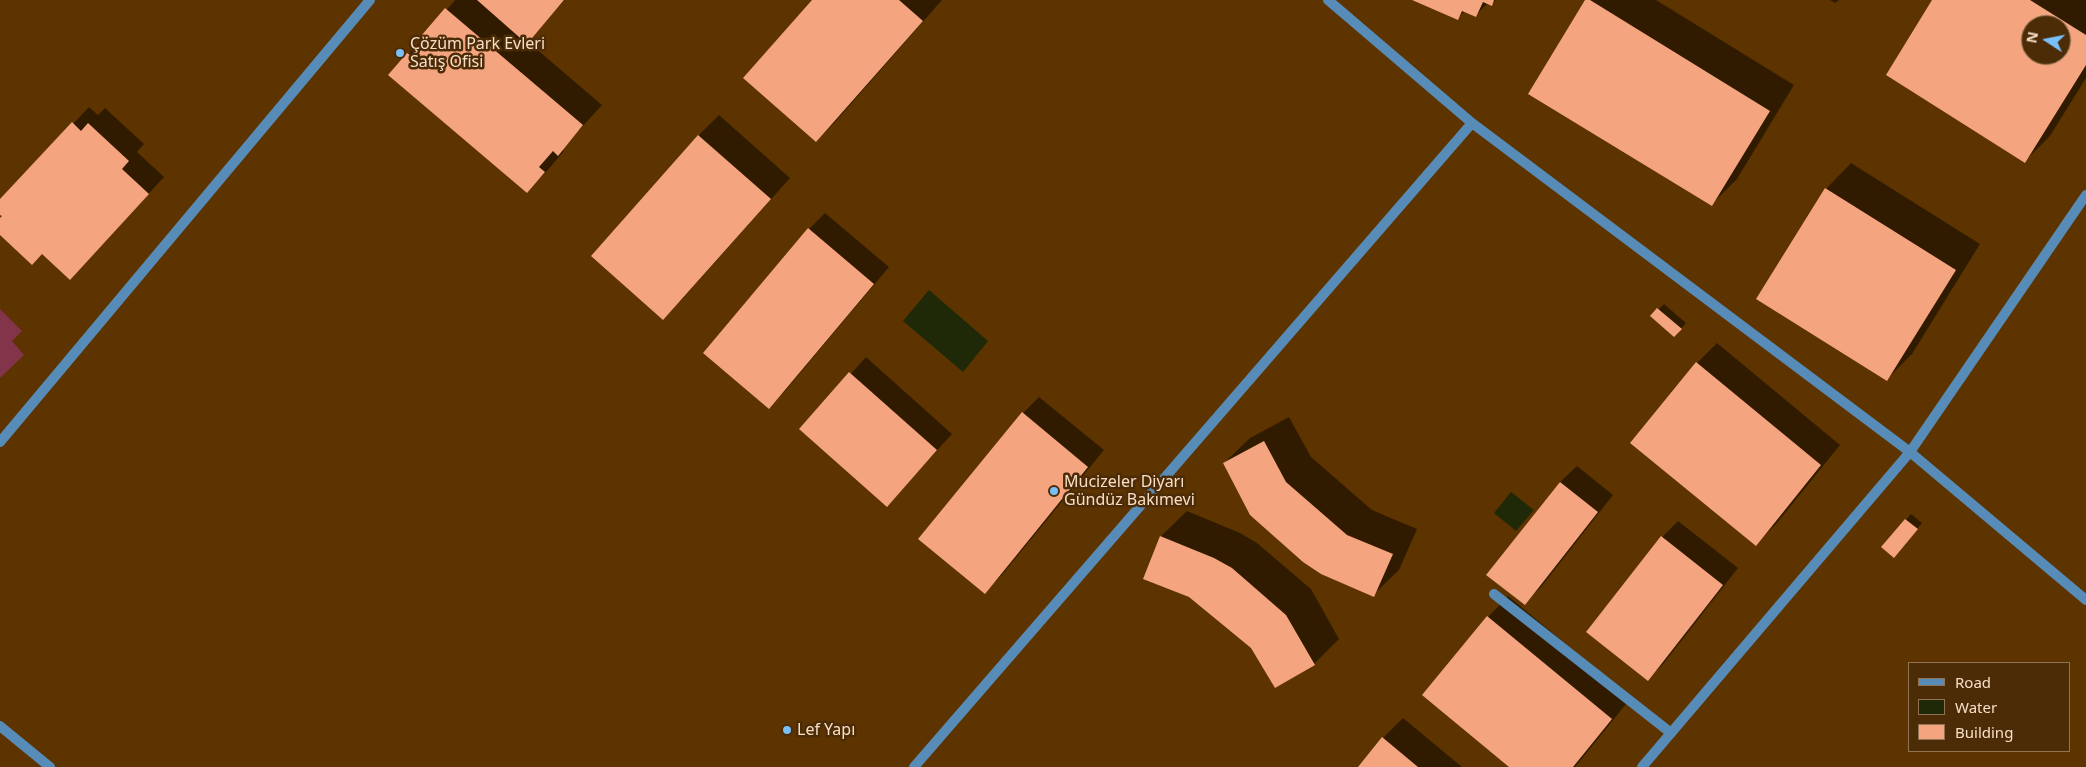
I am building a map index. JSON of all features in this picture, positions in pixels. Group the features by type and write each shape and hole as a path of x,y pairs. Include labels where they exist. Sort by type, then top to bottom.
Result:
{"street":[{"path":"0,442 370,0"},
{"path":"1328,0 1472,123 1910,452 2086,600"},
{"path":"914,767 1472,123"},
{"path":"1642,767 1910,452 2086,194"},
{"path":"1494,594 1671,733"},
{"path":"0,726 50,767"}],"shaded area":[{"path":"0,309 22,331 12,341 24,355 0,378"}],"water":[{"path":"929,290 988,341 963,372 903,321"},
{"path":"1511,492 1534,510 1516,531 1494,513"}],"building":[{"path":"477,0 564,0 527,44"},
{"path":"812,0 899,0 923,21 816,142 743,78"},
{"path":"1412,0 1494,0 1492,6 1483,2 1476,17 1462,11 1458,20"},
{"path":"1585,0 1590,0 1770,111 1712,206 1528,94"},
{"path":"1932,0 2030,0 2054,15 2021,15 2021,65 2071,65 2071,26 2086,35 2086,65 2025,163 1886,75"},
{"path":"445,8 583,125 558,156 553,151 539,167 545,172 527,193 388,75 407,53 414,58 428,42 421,36"},
{"path":"72,122 81,131 88,123 129,161 122,169 149,194 70,280 42,254 32,265 0,235 0,218 2,216 0,215 0,199"},
{"path":"698,135 771,199 663,320 591,256"},
{"path":"1825,188 1956,270 1887,381 1756,299"},
{"path":"808,228 874,284 769,409 703,353"},
{"path":"1657,308 1682,329 1674,337 1650,316"},
{"path":"1696,362 1821,465 1756,546 1630,443"},
{"path":"849,372 937,450 887,507 799,429"},
{"path":"1022,412 1088,467 985,594 918,539"},
{"path":"1264,441 1286,482 1347,535 1393,554 1374,597 1321,574 1303,562 1250,515 1223,463"},
{"path":"1560,482 1598,512 1525,605 1486,575"},
{"path":"1905,519 1918,529 1894,558 1881,547"},
{"path":"1160,536 1214,558 1232,568 1286,615 1315,665 1275,688 1251,648 1189,597 1143,579"},
{"path":"1661,536 1723,585 1648,681 1586,632"},
{"path":"1487,616 1612,719 1573,767 1509,767 1422,695"},
{"path":"1382,737 1418,767 1358,767"}],"place":[{"name":"Çözüm Park Evleri Satış Ofisi","path":"400,53"},
{"name":"Mucizeler Diyarı Gündüz Bakımevi","path":"1054,491"},
{"name":"Lef Yapı","path":"787,730"}]}
